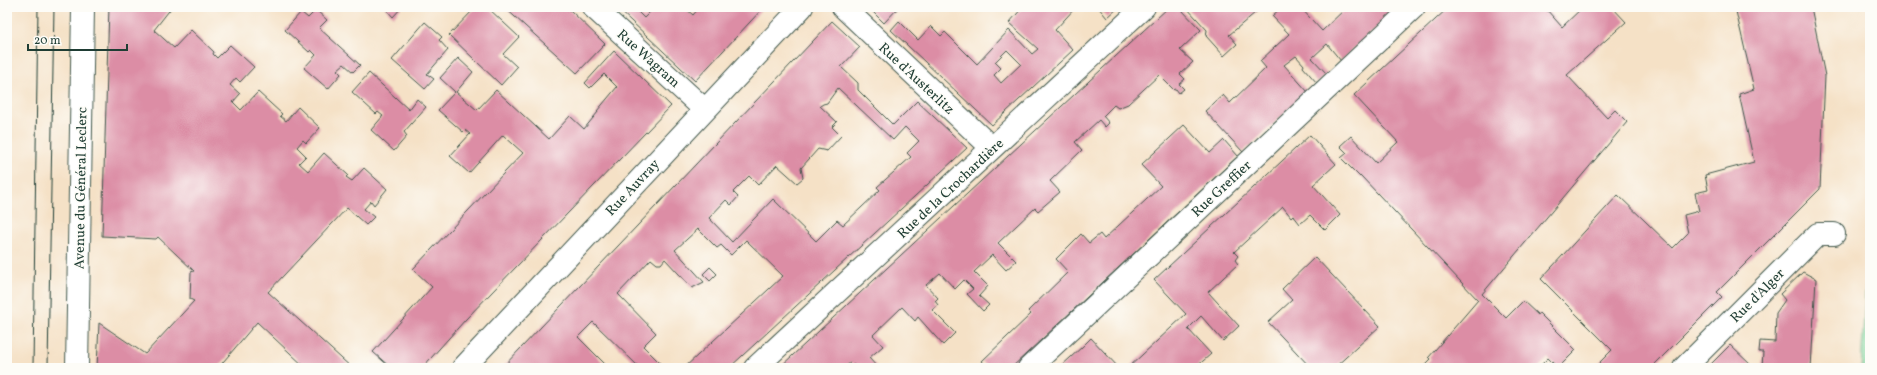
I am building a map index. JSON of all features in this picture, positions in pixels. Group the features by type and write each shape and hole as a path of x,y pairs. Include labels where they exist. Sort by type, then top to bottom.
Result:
{"street":[{"name":"Avenue du Général Leclerc","path":"77,368 83,7"},
{"name":"Rue Wagram","path":"593,7 705,110"},
{"name":"Rue Auvray","path":"463,368 802,7"},
{"name":"Rue d'Austerlitz","path":"843,7 992,148"},
{"name":"Rue de la Crochardière","path":"755,368 1144,7"},
{"name":"Rue Greffier","path":"1029,368 1414,7"},
{"name":"Rue d'Alger","path":"1684,368 1826,234"}],"green space":[{"path":"1870,199 1870,368 1861,368"}],"building":[{"path":"109,7 172,7 154,30 174,48 191,30 214,52 213,54 217,58 230,45 254,67 240,82 236,78 230,85 240,94 233,102 241,110 258,92 282,114 280,116 286,121 298,107 320,128 306,143 303,140 297,147 306,156 299,163 308,171 324,153 348,175 346,177 352,181 364,168 387,189 374,205 371,201 364,209 374,217 366,225 347,208 268,292 352,368 306,368 257,322 218,368 97,368 99,323 145,354 194,301 190,299 191,272 194,271 158,237 156,239 102,236"},
{"path":"402,7 393,17 385,8"},
{"path":"476,7 487,7 519,37 503,54 517,67 501,85 449,35"},
{"path":"504,7 567,7 605,44 577,73"},
{"path":"616,7 640,7 637,11 644,18 655,7 684,7 693,15 700,7 764,7 695,81"},
{"path":"868,7 899,7 884,23"},
{"path":"1023,7 1076,7 1055,30 1073,50 992,125 891,30 899,21 918,40 931,26 941,36 945,32 977,64 1009,30 1032,54 1038,49 1009,23","holes":["1007,50 1021,64 1001,83 994,75 1001,68 995,62"]},
{"path":"1098,7 1119,7 1107,18"},
{"path":"1169,7 1179,7 1201,30 1180,50 1193,62 1180,74 1185,79 1179,84 1184,89 1179,93 1159,75 1128,104 1118,108 1114,105 1103,116 1109,123 1105,127 1099,120 1075,142 1082,150 1050,181 1060,192 1038,211 1035,208 998,243 1016,261 1006,270 992,255 974,272 988,286 979,296 989,305 983,311 967,294 973,289 964,280 955,289 940,273 926,285 938,298 935,301 938,305 932,310 955,333 943,345 918,317 915,321 902,307 873,335 883,346 869,358 878,368 857,368 851,362 844,368 779,368"},
{"path":"1186,7 1262,7 1229,35 1237,44 1224,56 1206,36 1207,30"},
{"path":"1282,7 1300,7 1322,31 1347,7 1399,7 1341,61 1327,44 1312,58 1327,74 1317,83 1303,67 1304,65 1296,56 1284,65 1308,92 1243,152 1205,111 1223,95 1230,103 1266,68 1260,61 1289,34 1272,16"},
{"path":"1449,7 1548,7 1546,9 1562,27 1583,7 1612,7 1626,22 1567,75 1607,118 1615,110 1627,122 1482,294 1506,318 1523,301 1538,315 1539,313 1576,350 1558,368 1548,358 1538,368 1422,368 1431,359 1429,357 1478,300 1361,176 1360,177 1341,158 1347,153 1340,146 1351,136 1376,163 1398,142 1354,95"},
{"path":"1735,7 1811,7 1825,76 1820,189 1717,292 1722,297 1651,368 1594,368 1612,350 1541,279 1618,195 1673,248 1688,233 1684,215 1699,211 1695,193 1708,190 1705,175 1754,162 1739,94 1754,89"},
{"path":"316,10 327,20 319,28 360,65 353,72 344,64 337,70 341,74 328,89 304,68 316,55 311,50 309,52 285,30 301,12 308,18"},
{"path":"832,21 860,47 841,67 858,83 858,90 893,125 917,101 967,148 729,368 684,368 783,276 746,240 731,255 721,245 717,248 698,229 675,250 704,282 692,288 665,259 661,264 657,264 651,259 618,294 656,333 643,346 665,368 640,368 593,322 578,337 609,368 502,368","holes":["838,88 893,140 905,127 919,141 907,153 911,157 877,187 880,190 843,225 837,220 816,241 773,199 732,242 709,218 726,200 731,205 738,197 733,192 749,176 758,185 777,165 797,183 803,178 801,168 818,149 827,151 841,136 832,127 837,122 820,106 827,103"]},
{"path":"425,22 442,37 439,40 448,50 427,74 434,79 425,89 392,60"},
{"path":"614,51 671,106 466,319 422,368 391,368 373,352 432,287 413,269 523,153 503,135 469,173 450,156 470,134 465,130 463,132 438,110 455,92 440,78 458,58 473,72 456,92 477,110 496,90 549,139 570,116 584,129 617,87 604,74 590,88 585,83"},
{"path":"369,73 409,110 417,99 426,107 404,132 407,136 394,151 371,130 383,116 378,112 376,114 352,92"},
{"path":"1184,125 1210,153 1224,140 1238,156 1011,368 988,368 982,361 1031,314 1028,311 1068,272 1056,259 1081,234 1089,243 1100,234 1104,239 1161,186 1141,165"},
{"path":"1310,135 1336,164 1313,185 1340,215 1325,230 1310,215 1300,224 1293,215 1291,217 1283,207 1234,252 1238,256 1235,260 1238,264 1208,292 1239,326 1223,341 1201,316 1188,329 1211,354 1195,368 1128,368 1186,314 1154,280"},
{"path":"1315,257 1380,326 1334,368 1311,368 1268,322 1292,300 1282,289"},
{"path":"710,267 717,274 710,281 703,274"},
{"path":"1803,272 1816,279 1811,368 1707,368 1730,345 1752,366 1762,366 1763,352 1759,352 1760,341 1775,342 1776,313 1785,300 1780,294"},
{"path":"1091,338 1119,368 1059,368 1082,347"}],"tram line":[{"path":"33,368 38,7"},
{"path":"48,368 54,7"}]}
